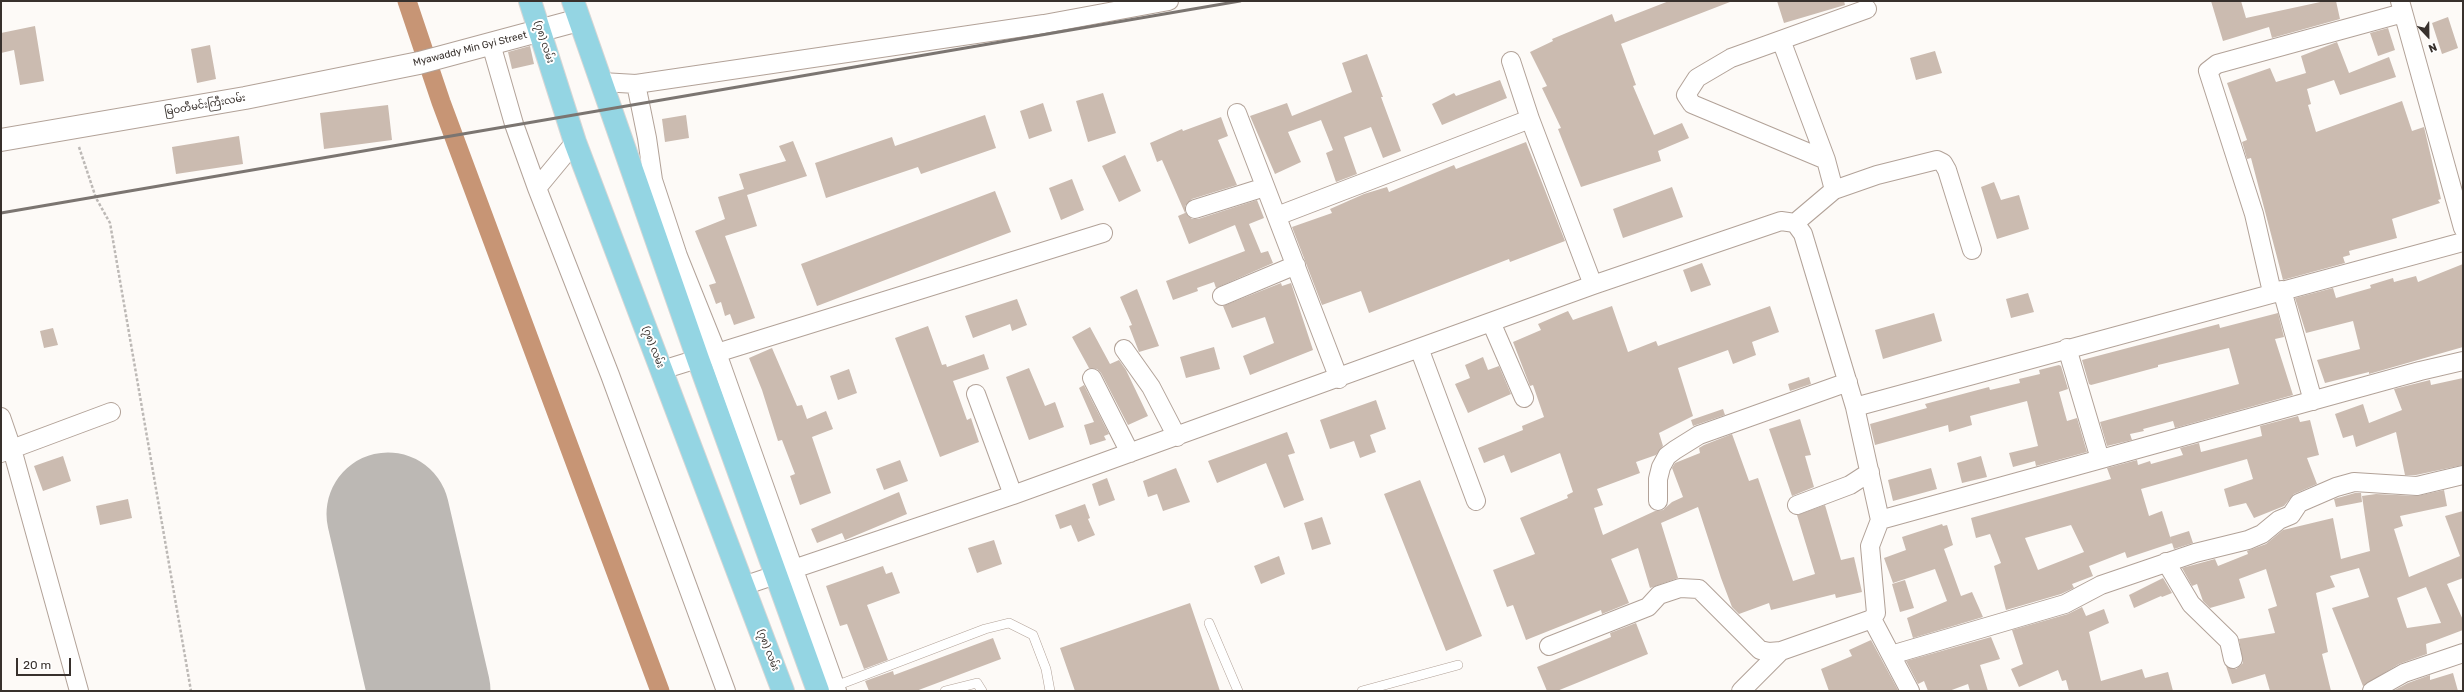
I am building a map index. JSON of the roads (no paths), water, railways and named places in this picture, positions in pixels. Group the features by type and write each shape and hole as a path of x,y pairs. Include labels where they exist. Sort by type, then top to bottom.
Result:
{"main road":[{"name":"(၇၈) လမ်း","path":"530,1 575,142 783,691"},
{"name":"Myawaddy Min Gyi Street","path":"413,64 540,32 576,11"},
{"path":"576,11 707,356 828,690"},
{"name":"မြဝတီမင်းကြီးလမ်း","path":"1,140 245,98 413,64"}],"street":[{"path":"602,82 636,84 1044,24 1169,1"},
{"path":"2313,401 2208,71 2218,64 2401,7 2463,228"},
{"path":"1826,160 1692,104 1686,95 1697,78 1709,69 1731,58 1867,9"},
{"path":"1782,40 1826,160 1834,190"},
{"path":"491,44 514,124 537,188 610,375 726,691"},
{"path":"1511,61 1530,119 1593,285"},
{"path":"636,84 647,138 653,180 678,256 707,356"},
{"path":"1237,113 1339,379"},
{"path":"1277,216 1530,119"},
{"path":"537,188 575,142"},
{"path":"1795,223 1834,190 1877,174 1937,160 1943,163 1947,170 1972,250"},
{"path":"1195,209 1265,187"},
{"path":"743,586 1014,495 1339,379 1419,348 1593,285 1781,221 1795,223 1803,234 1855,406 1880,520 1870,546 1877,606 1876,613 1872,619 1781,651 1760,650 1699,589 1691,587 1680,588 1659,595 1648,607 1549,646"},
{"path":"662,370 1103,233"},
{"path":"1855,406 2463,242"},
{"path":"1222,296 1296,265"},
{"path":"1491,322 1524,398"},
{"path":"1419,348 1476,501"},
{"path":"2067,348 2100,459"},
{"path":"1124,350 1151,387 1177,436"},
{"path":"1880,520 2420,371 2463,361"},
{"path":"1092,378 1130,453"},
{"path":"1658,501 1658,479 1661,467 1667,456 1675,450 1699,436 1848,382"},
{"path":"976,394 1014,495"},
{"path":"6,451 111,412"},
{"path":"1,417 6,451 79,691"},
{"path":"1797,505 1850,485 1870,472"},
{"path":"1891,655 2066,604 2101,585 2166,562 2257,536 2279,520 2291,515 2299,503 2336,487 2354,482 2417,486 2463,475"},
{"path":"2166,562 2191,604 2222,632 2229,641 2233,659"},
{"path":"1872,619 1910,691"},
{"path":"1741,691 1781,651"},
{"path":"2372,691 2404,673 2463,653"}],"lane":[{"path":"828,690 985,629 1009,623 1033,635 1046,669 1050,691"},
{"path":"1209,623 1238,691"},
{"path":"1362,691 1458,665"},
{"path":"945,691 977,683 982,691"}],"waterway":[{"path":"407,1 441,102 660,691"}],"railway":[{"path":"1,213 1240,1"}]}
